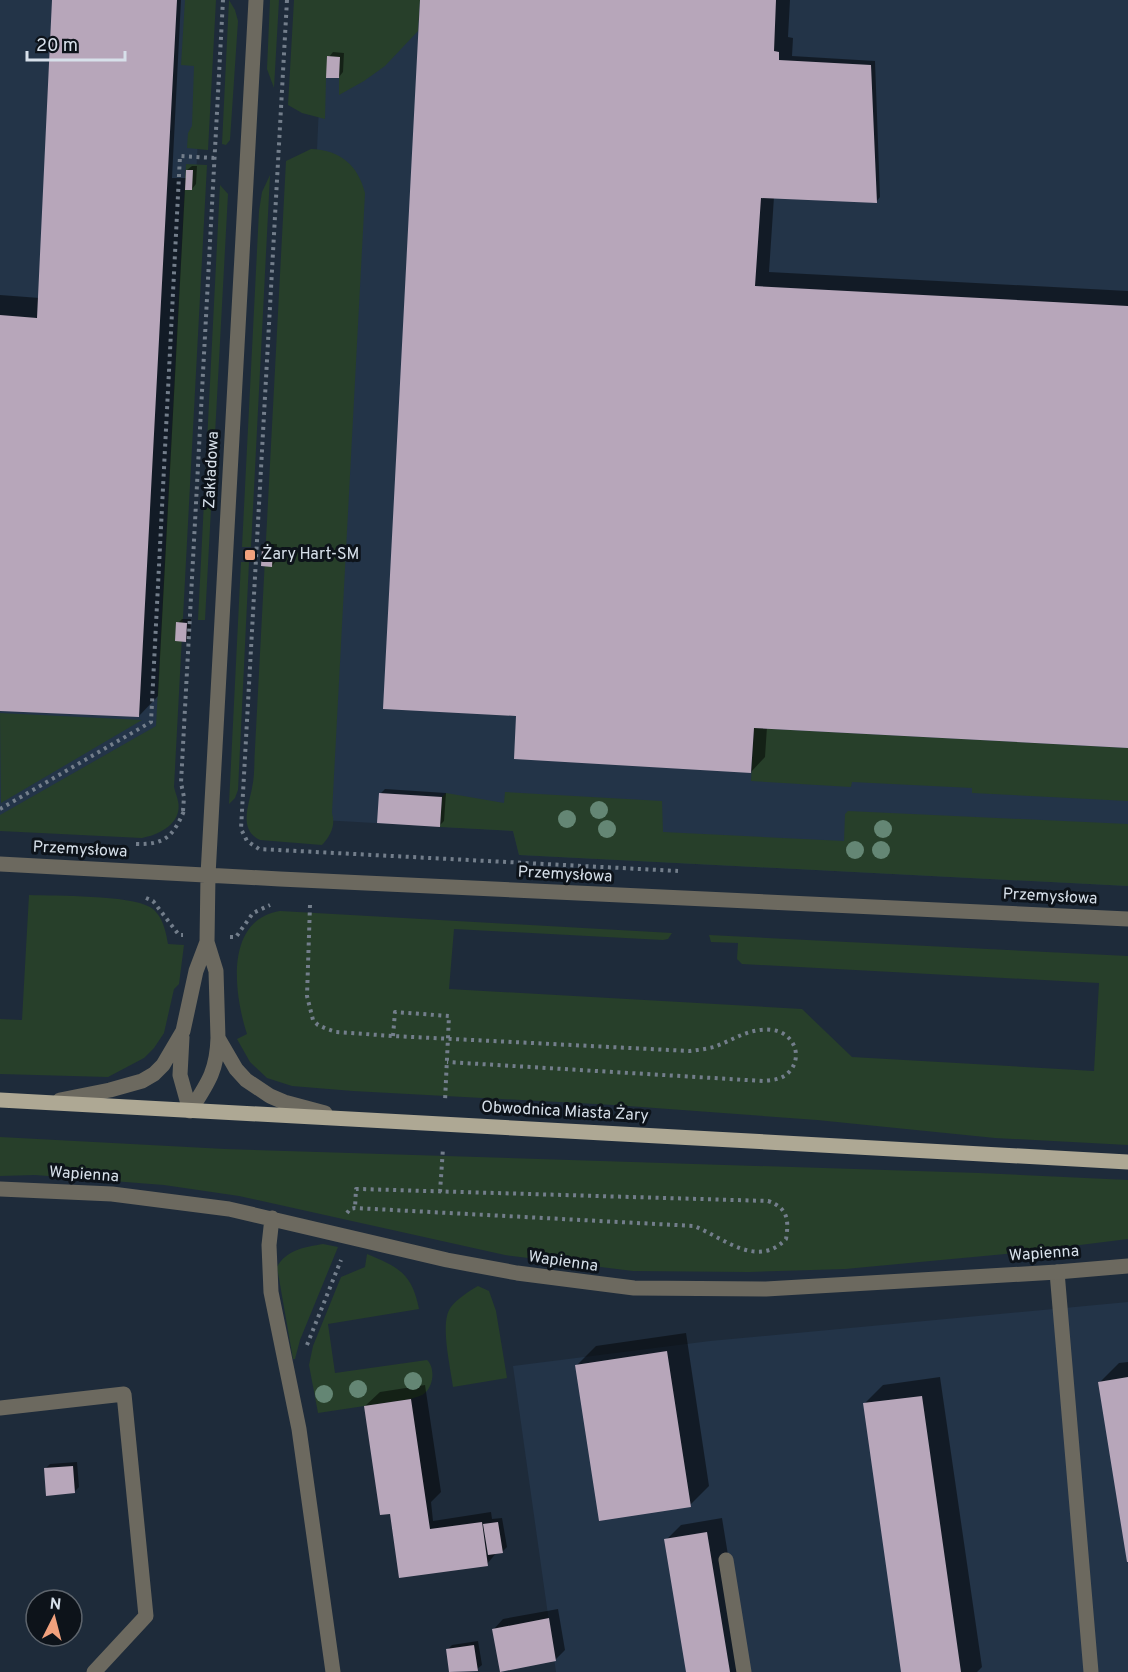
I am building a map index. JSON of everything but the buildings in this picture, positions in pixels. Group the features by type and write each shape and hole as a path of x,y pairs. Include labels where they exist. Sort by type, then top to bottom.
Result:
{"main road":[{"name":"Obwodnica Miasta Żary","path":"0,1100 190,1111 336,1116 1128,1162"}],"street":[{"name":"Zakładowa","path":"190,1111 213,1074 217,1057 216,971 208,939 208,875 256,0"},
{"name":"Przemysłowa","path":"0,864 1128,919"},
{"name":"Zakładowa","path":"190,1111 180,1075 183,1031 196,971 208,939"},
{"name":"Zakładowa","path":"51,1102 142,1081 163,1065 183,1031"},
{"name":"Zakładowa","path":"218,1038 236,1069 257,1089 284,1102 336,1116"},
{"name":"Wapienna","path":"0,1189 112,1194 218,1207 447,1260 516,1273 633,1288 766,1289 1128,1266"},
{"path":"272,1218 269,1257 271,1292 299,1429 333,1672"},
{"path":"1057,1272 1091,1672"},
{"path":"0,1408 124,1394 146,1616 94,1672"},
{"path":"726,1560 744,1672"}],"path":[{"path":"117,870 119,844 149,845 165,839 176,829 183,811 184,797 181,783 223,0"},
{"path":"287,0 241,829 247,841 259,849 687,871"},
{"path":"0,809 151,722 180,156 214,158"},
{"path":"183,811 212,814"},
{"path":"143,897 153,901 179,935 208,939 236,938 253,913 266,905 279,904"},
{"path":"300,904 310,905 307,996 314,1020 318,1025 336,1032 393,1036 690,1051 712,1047 751,1032 775,1030 787,1035 796,1052 795,1063 789,1072 779,1079 763,1080 447,1062 449,1016 395,1012 393,1036"},
{"path":"356,1189 440,1192 768,1201 775,1203 787,1214 788,1222 786,1239 771,1251 762,1252 738,1248 694,1226 355,1208 356,1189"}],"shaded area":[{"path":"0,0 205,0 164,811 0,827"},
{"path":"303,0 1128,0 1128,886 519,855 513,831 287,818 319,105"},
{"path":"1128,1302 1128,1672 556,1672 513,1366 710,1341"}],"green space":[{"path":"185,0 216,0 208,150 187,148 188,133 192,126 194,66 181,65"},
{"path":"229,0 238,21 230,140 226,145 222,144"},
{"path":"270,0 279,0 274,88 267,69"},
{"path":"294,0 420,0 418,31 385,66 339,95 339,78 326,78 325,119 302,113 288,105"},
{"path":"311,149 331,152 346,161 358,174 365,193 333,826 322,845 260,840 253,836 247,824 247,809 254,773 286,161"},
{"path":"186,164 207,165 174,787 179,809 177,816 168,827 142,838 0,831 0,815 156,726"},
{"path":"270,175 251,547 242,547 259,211 262,192"},
{"path":"220,185 228,194 205,620 198,620"},
{"path":"241,562 249,562 238,790 235,798 229,804"},
{"path":"0,713 142,720 1,803"},
{"path":"754,728 1128,748 1128,801 972,793 972,788 852,782 851,787 751,781"},
{"path":"505,792 662,801 663,832 844,841 845,814 848,811 1128,824 1128,886 519,855 513,831 440,827 442,797 446,793 504,803"},
{"path":"29,895 92,897 140,903 150,907 158,914 165,928 168,944 184,945 179,984 174,989 164,1033 144,1058 108,1077 0,1074 0,1019 22,1020"},
{"path":"280,911 672,933 668,939 663,940 454,929 449,989 802,1009 852,1057 1094,1071 1099,983 742,964 737,959 738,943 711,942 709,935 1128,956 1128,1145 995,1138 817,1120 614,1105 292,1086 267,1078 250,1062 237,1039 247,1034 242,1018 237,980 242,943 249,928 262,917"},
{"path":"0,1137 225,1149 979,1173 1128,1180 1128,1239 1016,1253 845,1269 749,1272 633,1271 505,1255 239,1196 164,1185 35,1175 0,1176"},
{"path":"323,1244 338,1247 300,1340 295,1359 293,1359 277,1267 291,1253"},
{"path":"367,1254 387,1263 408,1279 419,1309 328,1324 335,1373 427,1360 432,1371 432,1381 425,1393 411,1399 318,1413 309,1365 313,1346 341,1277 365,1267"},
{"path":"478,1286 489,1291 496,1311 507,1378 453,1387 446,1334 448,1314 456,1301"}],"place":[{"name":"Żary Hart-SM","path":"250,555"}]}
